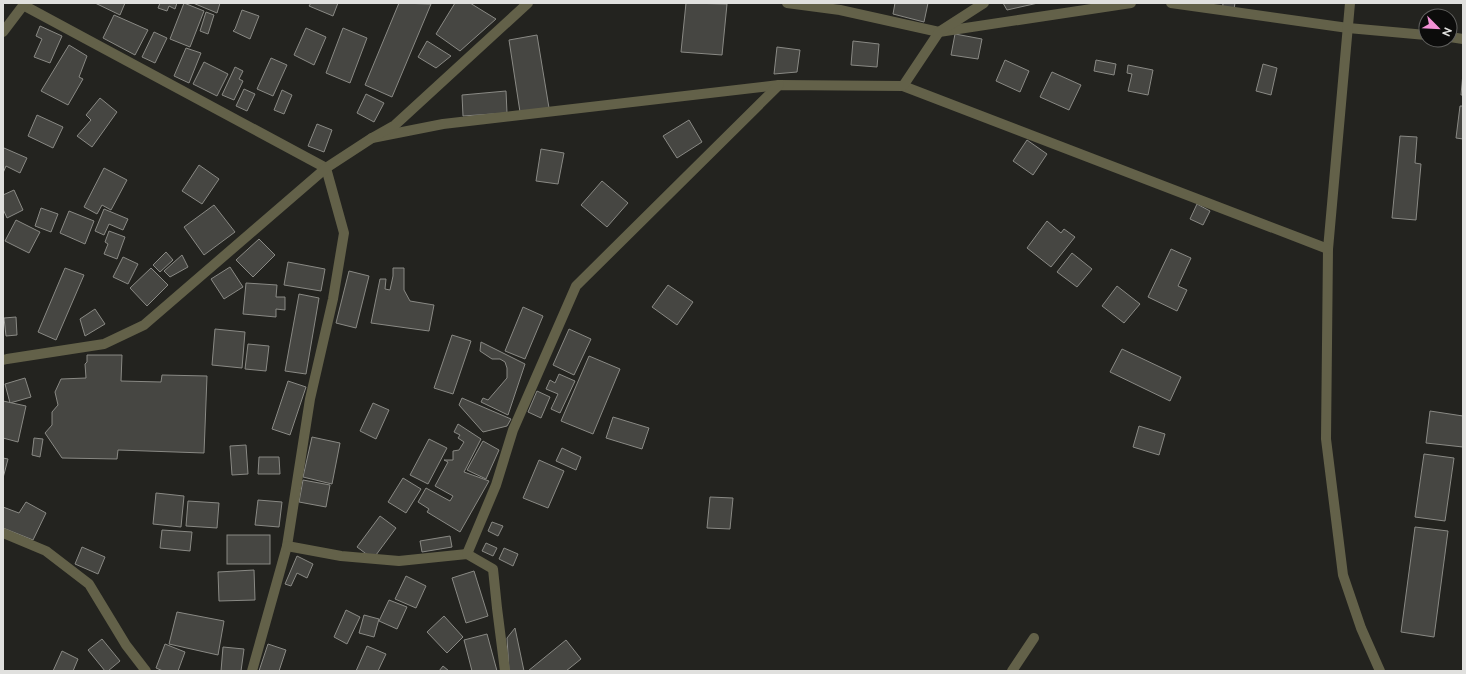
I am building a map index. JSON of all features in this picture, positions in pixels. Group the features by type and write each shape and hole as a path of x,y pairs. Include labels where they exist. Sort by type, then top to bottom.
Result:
{"street":[{"path":"3,360 104,344 144,325 326,168 395,125 528,3"},
{"path":"786,3 840,10 939,32 1131,3"},
{"path":"903,86 939,32 984,3"},
{"path":"1171,3 1348,28 1418,34"},
{"path":"1350,3 1328,249 1327,447 1343,575 1361,628 1380,671"},
{"path":"3,32 24,4 326,168 344,233 333,299 310,399 287,546 252,671"},
{"path":"372,138 443,124 779,85 903,86 1328,249"},
{"path":"467,554 496,485 513,430 576,286 779,85"},
{"path":"3,533 46,551 89,584 126,645 146,671"},
{"path":"287,546 341,556 399,561 467,554 493,569 505,671"},
{"path":"1012,671 1034,638"}],"building":[{"path":"95,3 125,3 120,15"},
{"path":"160,3 177,3 175,9 169,6 167,11 158,8"},
{"path":"184,3 204,11 190,47 170,39"},
{"path":"193,3 220,3 217,13"},
{"path":"311,3 338,3 333,16 309,6"},
{"path":"399,3 431,4 392,97 365,85"},
{"path":"455,3 470,3 496,19 460,51 436,34"},
{"path":"686,3 727,4 722,55 681,52"},
{"path":"895,3 928,3 924,22 893,14"},
{"path":"1003,3 1038,3 1007,10"},
{"path":"1223,3 1235,3 1233,15 1222,14"},
{"path":"242,10 259,16 250,39 233,31"},
{"path":"206,12 214,15 208,34 200,31"},
{"path":"114,15 148,30 135,55 103,38"},
{"path":"40,26 62,36 50,63 34,57 42,39 36,36"},
{"path":"306,28 326,37 314,65 294,55"},
{"path":"343,28 367,38 350,83 326,73"},
{"path":"154,32 167,38 155,63 142,57"},
{"path":"955,34 982,39 978,59 951,55"},
{"path":"537,35 549,108 520,112 509,40"},
{"path":"427,41 451,56 436,68 418,57"},
{"path":"853,41 879,44 877,67 851,65"},
{"path":"69,45 87,56 79,77 83,79 68,105 41,91"},
{"path":"777,47 800,50 797,72 774,74"},
{"path":"186,48 201,53 189,83 174,76"},
{"path":"271,58 287,65 273,96 257,89"},
{"path":"1005,60 1029,71 1020,92 996,81"},
{"path":"1096,60 1116,64 1114,75 1094,71"},
{"path":"204,62 228,74 217,96 193,84"},
{"path":"1263,64 1277,68 1271,95 1256,91"},
{"path":"1128,65 1153,70 1148,95 1128,91 1132,74 1127,73"},
{"path":"235,67 243,71 239,79 243,81 234,100 222,95"},
{"path":"1052,72 1081,85 1069,110 1040,97"},
{"path":"1463,73 1463,95 1461,95"},
{"path":"244,89 255,94 247,111 236,106"},
{"path":"282,90 292,95 284,114 274,110"},
{"path":"506,91 507,113 463,116 462,95"},
{"path":"366,94 384,103 374,122 357,113"},
{"path":"100,98 117,112 92,147 77,136 91,120 86,115"},
{"path":"1460,106 1463,106 1463,139 1456,138"},
{"path":"37,115 63,127 53,148 28,136"},
{"path":"689,120 702,142 677,158 663,136"},
{"path":"317,124 332,130 324,152 308,146"},
{"path":"1400,136 1417,137 1415,163 1421,164 1416,220 1392,218"},
{"path":"1027,140 1047,154 1033,175 1013,161"},
{"path":"4,148 27,158 20,173 6,166 3,173"},
{"path":"541,149 564,153 558,184 536,181"},
{"path":"199,165 219,179 202,204 182,191"},
{"path":"104,168 127,180 111,210 102,205 97,214 84,207"},
{"path":"602,181 628,203 607,227 581,205"},
{"path":"14,190 23,210 7,218 3,209 3,195"},
{"path":"1197,204 1210,211 1203,225 1190,219"},
{"path":"214,205 235,232 204,255 184,227"},
{"path":"41,208 58,214 51,232 35,226"},
{"path":"104,209 128,219 123,230 109,224 104,235 95,231"},
{"path":"69,211 94,221 85,244 60,233"},
{"path":"16,220 40,232 29,253 5,241"},
{"path":"1047,221 1061,233 1064,229 1075,237 1051,267 1027,248"},
{"path":"109,231 125,237 117,259 104,254 108,244 105,242"},
{"path":"259,239 275,255 253,277 236,260"},
{"path":"1171,249 1191,258 1178,286 1187,290 1177,311 1148,297"},
{"path":"166,252 173,260 160,272 153,265"},
{"path":"1072,253 1092,269 1077,287 1057,272"},
{"path":"182,255 188,267 170,277 164,271"},
{"path":"123,257 138,264 128,284 113,277"},
{"path":"288,262 325,269 321,291 284,285"},
{"path":"230,267 243,287 224,299 211,279"},
{"path":"65,268 84,275 56,340 38,332"},
{"path":"151,268 168,285 147,306 130,288"},
{"path":"393,268 404,268 404,290 410,301 434,305 429,331 371,323 380,279 386,279 385,289 390,290"},
{"path":"349,271 369,276 356,328 336,323"},
{"path":"246,283 277,285 276,297 285,297 285,310 276,309 276,317 243,314"},
{"path":"668,285 693,302 677,325 652,307"},
{"path":"1117,286 1140,304 1124,323 1102,306"},
{"path":"299,294 319,298 306,374 285,371"},
{"path":"523,307 543,316 525,359 505,351"},
{"path":"95,309 105,324 85,336 80,319"},
{"path":"16,317 17,335 6,336 4,318"},
{"path":"215,329 245,332 242,368 212,365"},
{"path":"569,329 591,339 574,375 553,365"},
{"path":"452,335 471,341 453,394 434,388"},
{"path":"481,342 525,364 508,415 481,402 483,398 488,400 507,378 507,368 505,362 500,359 492,359 480,351"},
{"path":"248,344 269,346 266,371 245,369"},
{"path":"1122,349 1181,377 1170,401 1110,372"},
{"path":"87,355 122,355 121,381 161,382 162,375 207,376 204,453 118,450 117,459 62,458 45,433 52,425 52,412 58,405 55,392 61,379 86,378 85,364 87,362"},
{"path":"589,356 620,369 593,434 561,421"},
{"path":"559,374 575,381 560,413 551,409 558,394 546,389 550,380 555,383"},
{"path":"25,378 31,397 10,403 5,384"},
{"path":"288,381 306,387 290,435 272,429"},
{"path":"537,391 550,397 541,418 528,412"},
{"path":"462,398 511,419 507,426 483,432 459,405"},
{"path":"3,401 26,406 18,442 3,438"},
{"path":"373,403 389,410 376,439 360,431"},
{"path":"1430,411 1463,416 1463,447 1426,443"},
{"path":"613,417 649,428 642,449 606,438"},
{"path":"458,424 481,439 464,472 489,481 460,532 427,512 429,509 418,502 426,488 450,501 453,496 435,486 448,462 444,460 453,460 453,451 459,450 464,442 458,438 460,435 454,432"},
{"path":"1139,426 1165,434 1159,455 1133,447"},
{"path":"312,437 340,443 332,484 303,477"},
{"path":"34,438 43,439 40,457 32,455"},
{"path":"429,439 447,448 428,484 410,475"},
{"path":"483,441 499,450 486,479 467,470"},
{"path":"246,445 248,474 232,475 230,446"},
{"path":"562,448 581,457 576,470 556,461"},
{"path":"1424,454 1454,458 1445,521 1415,517"},
{"path":"259,457 279,457 280,474 258,474"},
{"path":"3,458 8,459 3,478"},
{"path":"539,460 564,471 548,508 523,498"},
{"path":"403,478 421,489 406,513 388,502"},
{"path":"303,480 330,485 326,507 299,502"},
{"path":"156,493 184,496 181,527 153,524"},
{"path":"710,497 733,498 730,529 707,528"},
{"path":"258,500 282,502 279,527 255,525"},
{"path":"188,501 219,503 217,528 186,526"},
{"path":"26,502 46,513 33,540 3,528 3,507 19,513"},
{"path":"380,516 396,528 373,559 357,547"},
{"path":"492,522 503,526 498,536 488,531"},
{"path":"1415,527 1448,531 1434,637 1401,632"},
{"path":"162,530 192,532 190,551 160,548"},
{"path":"227,535 270,535 270,564 227,564"},
{"path":"450,536 452,547 422,552 420,541"},
{"path":"486,543 497,548 493,556 482,551"},
{"path":"82,547 105,557 98,574 75,564"},
{"path":"504,548 518,554 513,566 499,559"},
{"path":"297,556 313,564 307,578 297,573 291,586 285,584"},
{"path":"254,570 255,600 219,601 218,572"},
{"path":"474,571 488,616 466,623 452,578"},
{"path":"406,576 426,586 416,608 395,599"},
{"path":"389,600 407,607 397,629 379,621"},
{"path":"346,610 360,617 347,644 334,637"},
{"path":"177,612 224,621 218,655 169,644"},
{"path":"364,615 379,619 374,637 359,633"},
{"path":"444,616 463,637 447,653 427,632"},
{"path":"515,628 524,671 509,671 507,638"},
{"path":"487,634 497,671 472,671 464,640"},
{"path":"102,639 120,661 108,671 105,671 88,650"},
{"path":"566,640 581,659 566,671 528,671"},
{"path":"165,644 185,652 178,671 163,671 156,668"},
{"path":"268,644 286,650 279,671 259,671"},
{"path":"367,646 386,654 378,671 356,671"},
{"path":"223,647 244,649 241,671 221,671"},
{"path":"62,651 78,659 73,671 53,671"},
{"path":"443,666 449,671 439,671"}]}
